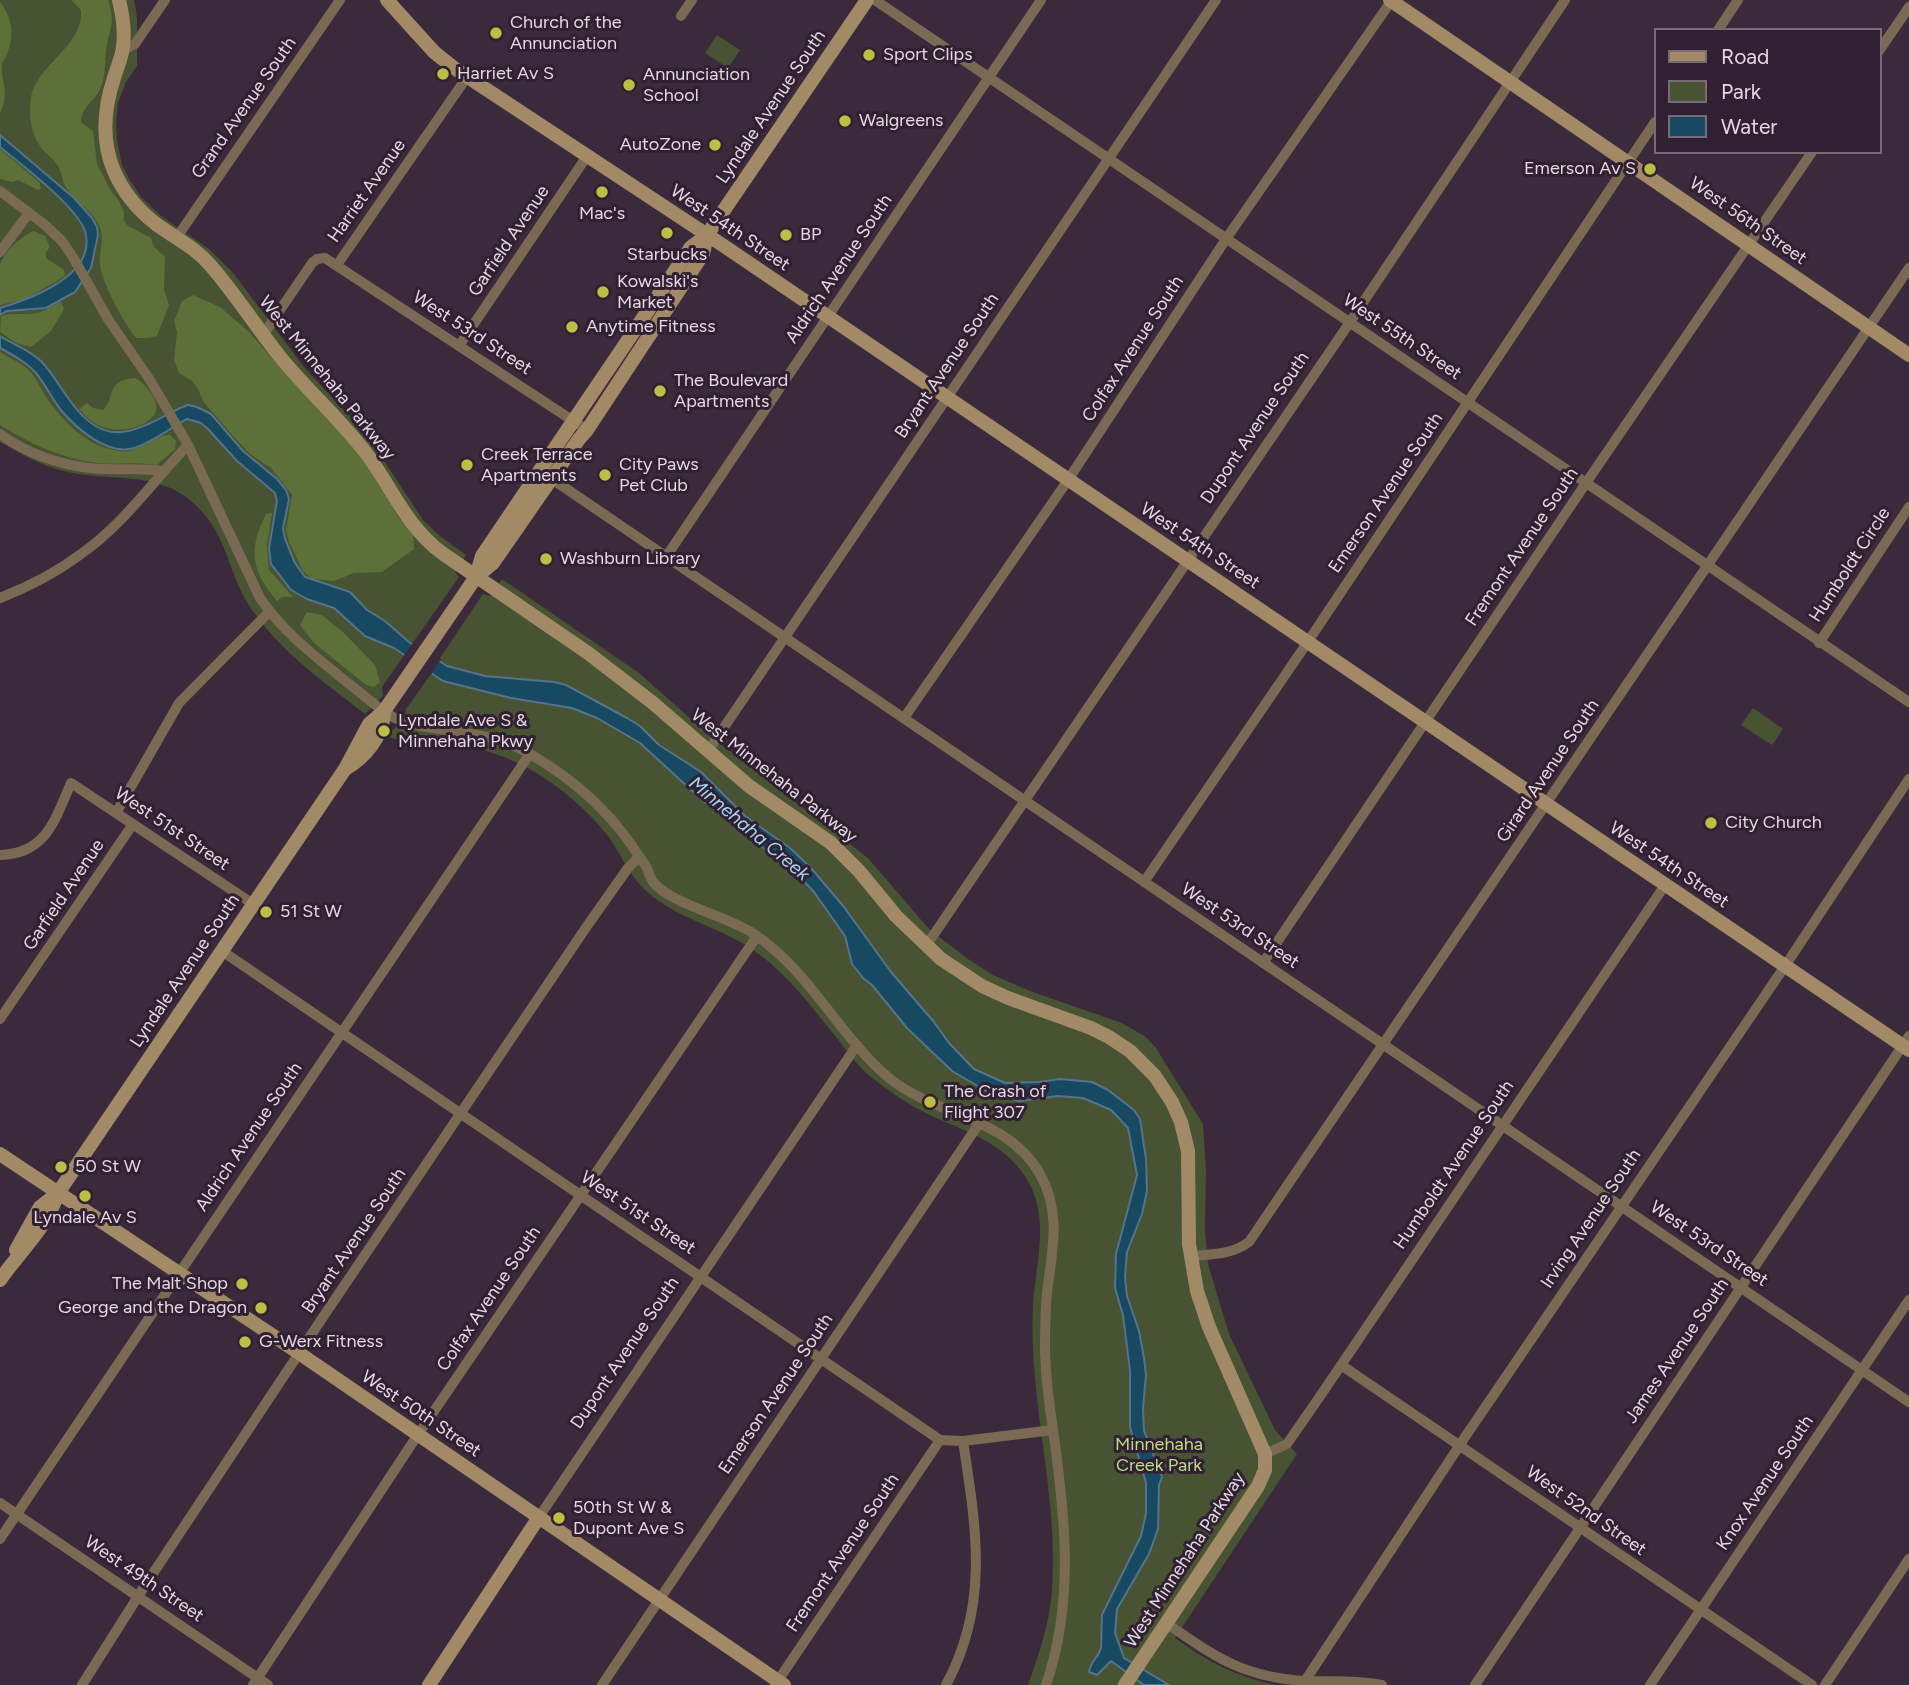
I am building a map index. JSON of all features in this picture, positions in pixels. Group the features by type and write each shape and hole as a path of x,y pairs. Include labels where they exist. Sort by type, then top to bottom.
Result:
{"street":[{"name":"West Minnehaha Parkway","path":"119,0 123,17 123,50 107,100 105,123 110,158 124,191 157,225 203,257 283,360 360,445 377,467 407,520 423,538 588,653 653,703 749,786 839,850 896,916 941,959 982,986 1026,1006 1091,1028 1109,1037 1130,1051 1155,1076 1172,1102 1185,1138 1190,1179 1189,1244 1197,1291 1209,1327 1265,1454 1265,1470 1258,1486 1125,1685"},
{"path":"123,50 135,44 165,0"},
{"name":"Grand Avenue South","path":"177,237 340,0"},
{"name":"West 54th Street","path":"387,0 434,52 467,77 707,235 1785,967 1907,1044"},
{"path":"681,16 692,0"},
{"name":"Lyndale Avenue South","path":"476,577 480,558 691,247 707,235 867,0"},
{"name":"West 55th Street","path":"875,0 1909,702"},
{"name":"Aldrich Avenue South","path":"666,557 1041,0"},
{"name":"Bryant Avenue South","path":"708,751 1216,0"},
{"name":"West 56th Street","path":"1391,0 1909,355"},
{"name":"Colfax Avenue South","path":"904,718 1068,480 1226,239 1391,0"},
{"name":"Dupont Avenue South","path":"926,946 1350,322 1564,0"},
{"path":"1719,28 1738,0"},
{"path":"1881,48 1909,6 1904,0"},
{"name":"Harriet Avenue","path":"263,335 314,261 325,258 337,265 467,77"},
{"name":"Emerson Avenue South","path":"1144,882 1654,124"},
{"name":"Fremont Avenue South","path":"1263,962 1811,154"},
{"name":"Garfield Avenue","path":"459,346 587,156"},
{"path":"0,191 62,241 74,259 188,445 247,571 270,612 292,636 384,711 410,724 470,732 518,748 580,790 620,830 654,883 670,895 731,921 757,936 808,983 857,1045 891,1079 911,1093 980,1122 1015,1143 1029,1157 1045,1183 1054,1212 1055,1232 1047,1296 1046,1385 1064,1525 1065,1591 1056,1649 1045,1685"},
{"path":"0,252 29,213"},
{"name":"Lyndale Avenue South","path":"1,1278 30,1223 43,1205 58,1193 345,769 359,761 381,730 384,711 433,639 476,577 493,563 587,430 703,254 707,235"},
{"name":"West 53rd Street","path":"337,265 587,430"},
{"name":"Girard Avenue South","path":"1192,1256 1227,1254 1249,1242 1909,268"},
{"path":"0,434 33,452 62,463 105,470 143,468 162,471"},
{"path":"0,598 24,589 82,554 118,522 188,445"},
{"name":"West 53rd Street","path":"552,479 1909,1402"},
{"name":"Humboldt Circle","path":"1819,643 1909,507"},
{"path":"116,813 179,703 270,612"},
{"name":"Aldrich Avenue South","path":"0,1539 529,755"},
{"name":"Irving Avenue South","path":"1305,1681 1460,1445 1785,967 1909,779"},
{"name":"West 51st Street","path":"0,855 18,854 30,850 38,843 59,810 71,783 253,904"},
{"name":"Garfield Avenue","path":"0,1019 133,824"},
{"name":"Bryant Avenue South","path":"82,1685 299,1354 585,929 628,868 639,857"},
{"name":"Humboldt Avenue South","path":"1265,1454 1287,1444 1665,885"},
{"name":"Colfax Avenue South","path":"259,1683 418,1434 757,936"},
{"name":"West 51st Street","path":"222,951 940,1440"},
{"name":"James Avenue South","path":"1475,1685 1907,1044"},
{"name":"Dupont Avenue South","path":"429,1685 699,1276 857,1045"},
{"name":"Emerson Avenue South","path":"601,1685 980,1122"},
{"name":"West 50th Street","path":"0,1154 418,1434 779,1684"},
{"name":"Knox Avenue South","path":"1650,1685 1909,1300"},
{"name":"West 52nd Street","path":"1341,1365 1812,1685"},
{"path":"940,1440 963,1441 1053,1430"},
{"name":"Fremont Avenue South","path":"779,1684 940,1440"},
{"path":"946,1685 965,1643 975,1597 976,1522 963,1441"},
{"name":"West 49th Street","path":"0,1503 139,1597 259,1683"},
{"path":"1825,1685 1909,1559"},
{"path":"1166,1623 1209,1654 1253,1673 1305,1681 1382,1685"}],"green space":[{"path":"0,0 134,0 137,16 137,66 126,82 118,103 116,123 122,165 129,179 141,197 161,216 209,249 234,274 304,367 367,435 423,520 466,555 455,572 459,577 382,687 383,696 365,714 276,640 243,595 211,523 186,497 173,489 144,480 83,475 59,470 33,460 0,442"},
{"path":"71,0 108,0 110,7 112,23 104,78 98,93 83,112 81,122 93,131 97,164 119,201 127,225 151,238 154,247 165,257 164,289 169,305 157,336 136,338 125,323 102,274 102,238 98,223 67,189 55,161 36,140 30,119 31,97 35,85 68,45 80,23 81,10"},
{"path":"0,2 10,20 11,33 7,55 2,64 5,99 0,113"},
{"path":"717,35 740,50 728,68 705,53"},
{"path":"0,149 39,182 41,188 38,190 18,180 12,182 0,179"},
{"path":"34,231 45,236 50,247 46,258 64,270 65,276 26,299 0,305 2,261 14,245"},
{"path":"193,295 220,307 248,331 332,422 363,459 399,518 413,535 414,549 382,572 354,573 334,581 312,579 303,571 286,530 292,495 271,468 250,454 232,435 203,401 192,381 179,373 174,360 177,332 174,321 182,301"},
{"path":"61,302 64,309 51,331 31,347 16,343 0,332 1,316 35,313"},
{"path":"0,352 28,369 60,415 87,439 107,449 126,451 170,435 176,441 175,449 157,465 97,463 59,454 11,432 0,425"},
{"path":"135,378 146,386 156,403 152,418 144,424 125,429 106,428 91,421 79,409 87,403 93,408 103,410 119,382"},
{"path":"272,513 267,546 269,570 293,597 282,597 277,601 262,579 255,559 256,538 260,527 266,514"},
{"name":"Minnehaha Creek Park","path":"502,579 639,673 710,736 868,858 929,929 968,959 993,975 1030,991 1122,1023 1146,1037 1156,1048 1203,1124 1208,1264 1229,1334 1275,1430 1297,1454 1175,1638 1222,1667 1248,1678 1276,1685 1028,1685 1049,1614 1053,1553 1033,1341 1033,1305 1040,1223 1033,1191 1016,1164 995,1146 916,1108 866,1073 791,983 760,955 732,937 672,909 645,890 600,827 554,784 516,762 478,748 434,740 401,740 387,736 402,721 406,709 483,594 490,596"},
{"path":"307,612 322,615 344,633 375,665 380,682 374,687 366,685 314,643 300,625"},
{"path":"1753,708 1783,729 1772,745 1741,725"}],"water":[{"path":"0,135 74,198 92,218 98,235 91,268 75,292 46,308 7,311 0,315 0,308 59,283 81,260 86,247 85,231 80,221 47,186 0,147"},
{"name":"Minnehaha Creek","path":"0,336 42,362 84,418 110,432 136,429 188,405 211,414 243,451 277,479 286,490 289,499 283,528 285,539 295,563 305,577 350,592 367,610 385,621 410,643 447,666 485,676 566,685 640,726 659,745 701,772 745,816 790,848 811,868 844,907 891,972 974,1069 1005,1083 1060,1079 1092,1082 1108,1090 1134,1110 1140,1119 1146,1159 1147,1191 1142,1214 1127,1252 1125,1277 1127,1296 1139,1331 1146,1374 1144,1431 1162,1477 1159,1485 1158,1529 1149,1554 1117,1609 1115,1633 1124,1658 1169,1685 1144,1685 1111,1661 1097,1675 1089,1672 1101,1648 1102,1615 1141,1536 1146,1513 1146,1483 1130,1427 1130,1371 1123,1315 1115,1288 1116,1254 1137,1175 1128,1128 1111,1110 1083,1098 1058,1096 1019,1101 988,1092 952,1071 907,1028 852,964 845,936 814,892 798,875 702,800 640,743 597,718 572,708 511,698 443,681 394,648 365,636 334,608 307,599 291,590 271,564 269,548 277,501 275,493 237,461 208,429 201,423 187,419 155,439 134,448 113,448 103,444 83,432 60,409 32,369 0,348"}],"pier":[{"path":"414,641 441,659 430,676 403,657"}],"place":[{"name":"Church of the Annunciation","path":"496,33"},
{"name":"Sport Clips","path":"869,55"},
{"name":"Harriet Av S","path":"443,74"},
{"name":"Annunciation School","path":"629,85"},
{"name":"Walgreens","path":"845,121"},
{"name":"AutoZone","path":"715,145"},
{"name":"Emerson Av S","path":"1650,169"},
{"name":"Mac's","path":"602,192"},
{"name":"Starbucks","path":"667,233"},
{"name":"BP","path":"786,235"},
{"name":"Kowalski's Market","path":"603,292"},
{"name":"Anytime Fitness","path":"572,327"},
{"name":"The Boulevard Apartments","path":"660,391"},
{"name":"Creek Terrace Apartments","path":"467,465"},
{"name":"City Paws Pet Club","path":"605,475"},
{"name":"Washburn Library","path":"546,559"},
{"name":"Lyndale Ave S & Minnehaha Pkwy","path":"384,731"},
{"name":"City Church","path":"1711,823"},
{"name":"51 St W","path":"266,912"},
{"name":"The Crash of Flight 307","path":"930,1102"},
{"name":"50 St W","path":"61,1167"},
{"name":"Lyndale Av S","path":"85,1196"},
{"name":"The Malt Shop","path":"242,1284"},
{"name":"George and the Dragon","path":"261,1308"},
{"name":"G-Werx Fitness","path":"245,1342"},
{"name":"50th St W & Dupont Ave S","path":"559,1518"}]}
